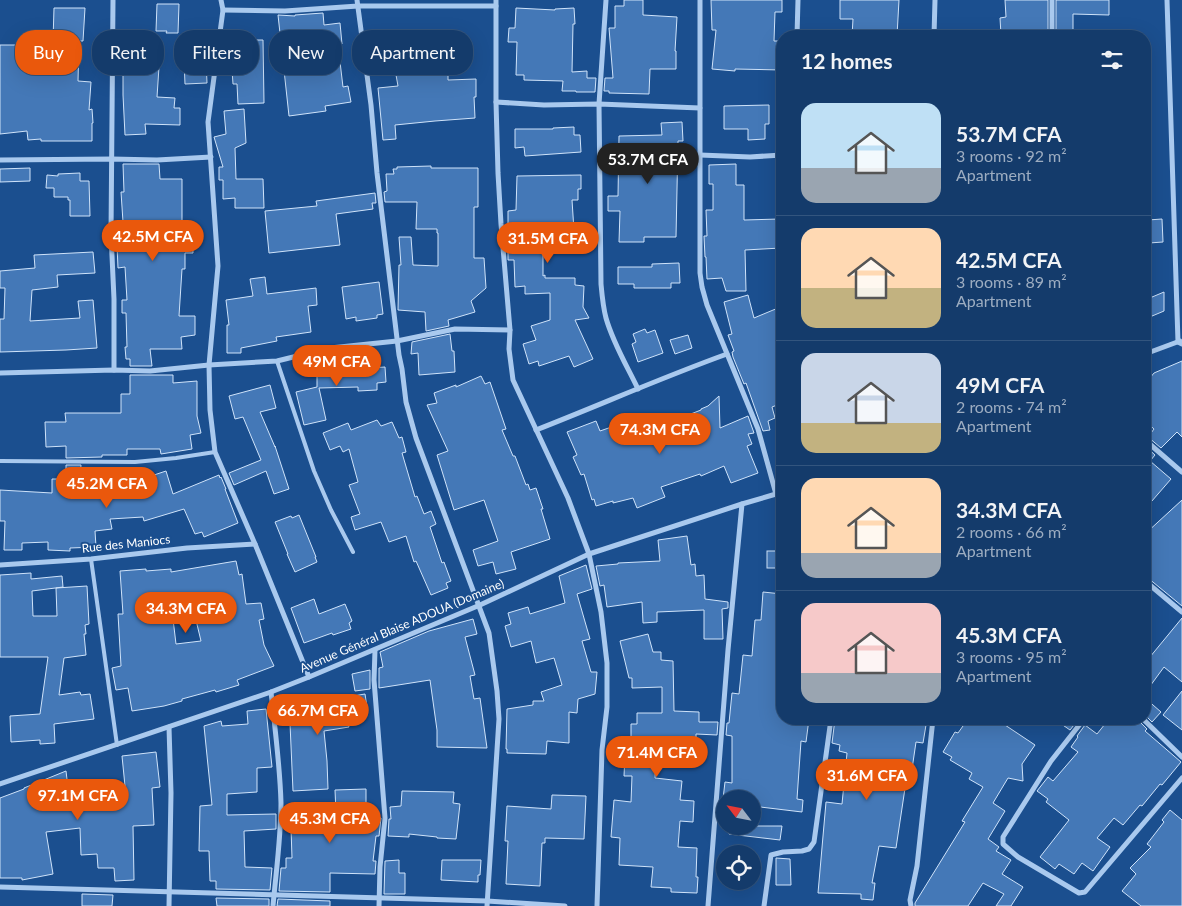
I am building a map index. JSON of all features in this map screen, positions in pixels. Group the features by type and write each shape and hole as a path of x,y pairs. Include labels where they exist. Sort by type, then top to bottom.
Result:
{"street":[{"path":"113,0 111,234 114,299 114,370"},
{"path":"221,0 223,10 208,122 212,157 218,266 209,365 210,410 215,452 309,677"},
{"path":"357,0 371,105 397,341 406,402 416,438 489,632 499,719 487,903"},
{"path":"606,0 599,104 601,284 606,319 613,338 638,389"},
{"path":"700,0 700,273 702,287 707,305 758,429 776,494"},
{"path":"797,30 798,0"},
{"path":"934,30 935,0"},
{"path":"1052,0 1052,30"},
{"path":"1151,352 1181,342 1167,0"},
{"path":"223,10 285,11 358,6 496,3 496,102 500,224 510,330 509,349 514,380 568,498 589,554 601,612 607,663 607,707 602,750 597,906"},
{"path":"496,102 700,108"},
{"path":"700,155 750,158 776,156"},
{"path":"0,160 158,160 212,157"},
{"path":"0,373 150,371 276,361 330,348 397,341 455,329 510,330"},
{"path":"536,430 674,373 727,354"},
{"path":"1151,445 1182,472"},
{"name":"Avenue Général Blaise ADOUA (Domaine)","path":"0,784 271,692 480,605 589,554 776,494"},
{"path":"708,906 728,650 742,504"},
{"name":"Rue des Maniocs","path":"0,566 90,559 187,548 255,544"},
{"path":"1151,586 1182,612"},
{"path":"375,650 374,680 385,818 380,867 379,906"},
{"path":"271,692 281,803 279,857 273,906"},
{"path":"764,906 771,855 809,849 814,842 830,725"},
{"path":"911,906 910,900 917,866 932,725"},
{"path":"1079,725 1051,761 1003,837 1003,844 1018,857 1079,892 1085,892 1182,778"},
{"path":"1149,725 1182,757"},
{"path":"169,727 171,793 169,906"},
{"path":"0,888 379,898 565,906"}],"lane":[{"path":"276,361 314,471 331,510 353,552"},
{"path":"0,461 135,462 215,452"},
{"path":"90,559 117,745"}],"building":[{"path":"624,0 643,0 643,15 677,17 676,69 650,69 649,94 609,93 609,91 604,91 605,78 613,78 609,28 615,28 615,6 624,6"},
{"path":"711,0 782,0 782,12 775,12 774,41 776,41 776,70 735,69 735,71 712,69 716,30 712,30"},
{"path":"840,0 899,0 897,30 852,30 853,19 840,19"},
{"path":"1005,0 1048,0 1048,30 1001,30 1000,18 1006,17"},
{"path":"1056,0 1109,0 1109,15 1073,14 1073,30 1056,30"},
{"path":"157,4 179,4 178,30 174,30 174,33 166,33 167,31 164,30 156,30"},
{"path":"54,8 85,8 83,41 82,30 53,30"},
{"path":"516,8 555,10 574,8 572,72 587,71 587,78 596,78 595,92 562,91 563,81 524,80 524,75 516,75 517,42 508,42 509,28 515,28"},
{"path":"323,13 324,25 340,23 341,30 280,30 278,15"},
{"path":"259,40 263,40 264,103 238,104 237,84 233,84 232,75 259,75"},
{"path":"0,45 15,45 15,75 78,75 78,81 91,82 89,110 92,109 92,141 28,140 27,131 0,134"},
{"path":"123,75 158,75 157,97 175,98 174,108 180,108 180,125 145,124 146,134 125,135"},
{"path":"185,75 207,75 207,83 185,84"},
{"path":"285,75 342,75 343,87 348,86 351,102 325,106 326,111 289,116"},
{"path":"396,75 448,75 448,80 476,79 476,97 474,97 475,118 395,125 396,139 383,140 378,88 398,86"},
{"path":"769,105 769,124 765,124 765,139 748,140 748,129 724,129 724,106"},
{"path":"244,109 246,143 235,148 236,179 263,179 264,208 235,208 235,198 223,199 223,180 219,180 219,167 223,167 214,137 226,134 224,111"},
{"path":"682,122 683,141 678,141 676,237 644,237 644,242 619,242 620,211 608,211 608,196 618,196 619,136 662,135 661,123"},
{"path":"574,127 574,135 580,135 581,152 525,156 524,147 515,148 515,129"},
{"path":"123,164 159,164 160,179 182,179 182,227 192,227 193,253 185,253 185,269 182,269 179,316 195,316 195,335 181,337 182,349 150,349 152,366 130,366 130,359 126,359 126,313 122,313 122,300 127,300 125,267 118,268 116,222 123,222 121,192 124,192"},
{"path":"736,164 736,185 744,185 744,220 776,219 776,248 745,250 746,291 726,291 722,278 707,279 704,236 707,236 706,210 713,210 713,184 709,184 709,165"},
{"path":"431,166 431,168 478,168 478,207 474,207 474,258 484,258 486,288 471,301 475,312 448,320 449,326 426,331 425,312 398,310 399,265 401,265 399,237 411,237 413,265 438,266 437,229 416,229 417,202 385,202 384,192 387,191 386,174 394,174 393,169 397,169 397,167"},
{"path":"30,168 30,181 0,182 0,169"},
{"path":"80,173 80,181 89,181 90,216 70,216 70,200 68,200 68,197 54,197 54,188 46,188 47,175 58,176 58,174"},
{"path":"581,175 581,189 578,189 578,200 572,200 575,246 543,248 543,276 545,275 545,278 575,278 575,285 584,286 583,307 589,318 575,320 593,359 574,367 569,356 539,366 538,361 529,364 523,344 536,340 531,326 550,320 550,293 525,294 525,286 515,287 514,260 508,260 508,241 505,225 508,225 508,211 516,210 517,176"},
{"path":"375,193 376,203 372,203 373,209 336,214 340,245 269,253 265,211 317,206 316,201"},
{"path":"1162,219 1163,242 1151,243 1151,220"},
{"path":"93,252 95,273 57,275 58,287 32,290 30,321 80,318 78,301 93,300 97,348 0,352 0,319 4,319 5,288 0,288 0,271 35,268 34,255"},
{"path":"679,263 680,283 671,283 671,288 634,288 634,284 618,284 618,267 652,267 652,264"},
{"path":"265,277 267,294 316,288 317,305 308,306 311,332 276,337 277,341 241,348 241,353 227,353 227,325 229,325 226,300 253,296 250,279"},
{"path":"379,282 383,314 377,315 377,318 356,321 356,317 346,319 342,287"},
{"path":"1164,292 1164,311 1151,316 1151,297"},
{"path":"748,295 754,318 776,309 776,405 772,407 775,418 768,421 770,430 763,431 746,383 744,384 733,357 732,352 734,351 728,335 732,334 724,302"},
{"path":"645,329 647,333 655,330 663,353 638,362 632,344 636,342 633,334"},
{"path":"450,334 452,351 454,351 455,372 419,375 418,353 411,354 412,342"},
{"path":"688,335 692,348 675,354 670,340"},
{"path":"1182,361 1182,437 1177,432 1161,448 1151,440 1151,433 1154,429 1151,426 1151,377 1154,373"},
{"path":"322,362 342,362 342,367 385,367 386,382 377,383 377,390 358,391 358,387 319,388 326,420 304,425 296,392 317,387 317,369 322,369"},
{"path":"130,375 173,375 173,383 197,381 197,416 201,433 190,435 192,449 161,454 160,449 127,449 127,455 66,458 66,446 46,447 45,422 66,422 65,413 121,413 121,394 130,394"},
{"path":"481,376 485,384 490,382 506,429 502,430 513,456 515,456 526,485 528,484 530,490 536,488 550,539 511,552 516,569 496,574 493,562 478,566 473,550 498,541 484,500 454,510 437,455 448,451 427,405 437,403 434,393 456,385 456,387"},
{"path":"270,385 276,408 260,412 275,446 289,489 274,494 266,471 234,485 229,473 261,460 243,417 235,419 229,396"},
{"path":"719,396 720,428 748,416 754,433 748,434 752,444 747,446 758,473 731,483 724,466 701,476 700,474 661,487 665,497 637,508 633,498 596,506 594,499 592,500 584,474 581,475 573,457 577,455 567,432 596,421 600,431 620,424 624,436 668,417 670,422 701,410"},
{"path":"377,420 381,426 392,422 399,438 402,437 406,452 402,453 415,497 417,496 424,514 431,511 436,524 430,527 442,563 444,562 451,581 446,583 448,588 431,595 416,561 414,562 406,536 389,542 381,522 355,530 351,517 360,514 349,485 358,482 349,449 343,452 340,446 330,450 323,433 348,423 351,430"},
{"path":"1151,451 1155,455 1151,460"},
{"path":"1151,462 1171,479 1151,502"},
{"path":"66,465 81,465 80,482 101,482 126,478 127,484 166,471 173,494 219,475 238,523 204,537 202,532 195,534 184,509 144,521 143,517 110,519 112,529 95,531 96,547 70,548 70,551 48,550 48,542 22,543 22,550 4,550 5,521 0,521 0,490 52,493 52,479 66,479"},
{"path":"1182,500 1182,606 1151,580 1151,528"},
{"path":"299,515 317,562 295,572 275,522"},
{"path":"687,536 691,565 695,564 696,576 704,575 705,599 728,602 728,608 722,609 723,639 704,639 704,610 657,612 657,622 643,623 642,602 607,607 604,585 600,586 596,566 660,561 658,540"},
{"path":"767,551 776,551 776,568 767,568"},
{"path":"236,561 239,575 242,574 246,604 261,603 264,619 259,620 264,645 274,666 237,680 239,685 182,699 182,701 164,706 132,711 128,688 116,690 112,668 121,666 118,614 123,614 120,571 171,569 171,572","holes":["195,616 201,641 176,644 173,619"]},
{"path":"586,565 592,589 577,594 590,639 582,641 591,672 597,672 595,694 578,699 577,713 569,712 569,743 547,741 546,754 507,753 507,709 533,705 533,701 544,701 541,692 562,685 554,658 536,663 531,641 511,647 505,626 511,624 508,613 528,607 530,614 565,603 559,576"},
{"path":"31,573 31,579 62,576 63,587 32,591 33,616 57,616 56,588 87,586 89,624 85,625 86,634 84,634 86,655 64,658 59,695 80,692 81,695 90,694 94,719 54,724 55,743 40,744 40,740 11,742 10,716 40,714 48,657 0,657 0,575"},
{"path":"763,592 776,593 776,725 808,725 806,742 801,741 797,799 803,800 802,812 761,807 761,790 724,790 725,782 732,783 732,736 726,735 732,693 739,694 743,655 752,656 755,620 761,620"},
{"path":"314,599 319,614 345,604 352,621 349,623 351,629 333,635 332,633 304,643 291,608"},
{"path":"1182,618 1182,682 1164,667 1151,685 1151,656"},
{"path":"473,619 477,634 465,637 475,675 470,676 474,699 480,698 487,748 437,747 437,730 430,680 379,688 379,668 383,667 380,652 429,631"},
{"path":"648,634 653,652 661,652 661,660 673,661 674,711 699,712 699,722 718,722 717,735 696,734 696,754 656,752 655,778 682,781 680,800 694,801 693,822 680,821 678,847 697,848 697,893 671,892 671,888 651,887 653,867 619,865 620,838 611,837 614,800 631,802 632,776 624,776 625,755 631,755 631,724 637,724 637,713 662,713 662,687 632,688 632,678 629,678 620,641"},
{"path":"370,670 370,689 355,691 352,674"},
{"path":"1182,691 1182,730 1163,715"},
{"path":"365,694 367,707 360,708 362,722 348,724 349,727 324,731 328,789 293,791 289,701 328,700"},
{"path":"1151,703 1161,712 1151,721"},
{"path":"266,709 272,767 257,768 257,792 227,794 227,815 276,814 276,829 244,831 245,867 272,868 270,890 216,889 216,881 210,881 209,851 199,851 200,806 212,805 204,726 221,721 222,726 248,724 247,711"},
{"path":"834,725 926,725 923,743 916,742 911,776 907,775 896,848 879,846 872,883 875,883 873,900 861,899 861,894 818,893 826,802 842,804 847,753 839,751 840,745 832,743"},
{"path":"964,725 1005,725 1035,745 1022,764 1023,781 1008,778 993,803 1005,811 988,839 999,847 996,851 1011,860 1002,874 1023,887 1011,906 996,906 1004,894 983,883 968,906 915,906 915,903 965,822 962,821 983,787 969,779 972,773 950,760 952,757 943,752 955,732 958,733"},
{"path":"1063,725 1074,725 1070,730"},
{"path":"1085,725 1097,734 1104,725 1143,725 1147,729 1145,731 1181,762 1162,785 1160,784 1123,825 1114,818 1097,838 1110,847 1093,871 1082,863 1074,874 1059,864 1055,869 1040,857 1069,820 1046,802 1048,799 1037,791 1048,777 1053,781 1078,752 1071,747"},
{"path":"156,752 160,787 152,788 154,825 133,826 134,880 115,881 114,868 98,868 97,854 81,855 80,828 46,832 53,874 22,880 22,878 0,878 0,798 66,771 69,796 117,792 116,788 125,786 122,756"},
{"path":"366,789 366,817 381,818 379,836 376,836 373,861 376,861 375,874 330,873 330,892 279,891 281,868 286,868 286,858 292,858 291,828 285,828 285,814 336,813 335,790"},
{"path":"402,791 454,792 453,803 460,804 456,839 409,834 409,837 388,836 389,819 391,819 390,807 401,806"},
{"path":"552,795 586,796 584,839 545,838 545,843 542,843 540,886 506,884 508,841 505,841 507,806 551,809"},
{"path":"1170,810 1182,820 1182,906 1141,906 1122,891 1136,874 1130,868 1151,847 1147,844 1164,822 1162,820"},
{"path":"761,826 782,826 780,840 738,835 761,835"},
{"path":"776,858 790,859 791,885 776,885"},
{"path":"399,860 399,873 405,873 405,894 384,894 385,861"},
{"path":"442,860 481,860 478,882 441,880"},
{"path":"82,894 113,895 112,906 82,906"},
{"path":"216,898 269,899 269,906 217,906"},
{"path":"278,899 330,901 330,906 277,906"}]}
